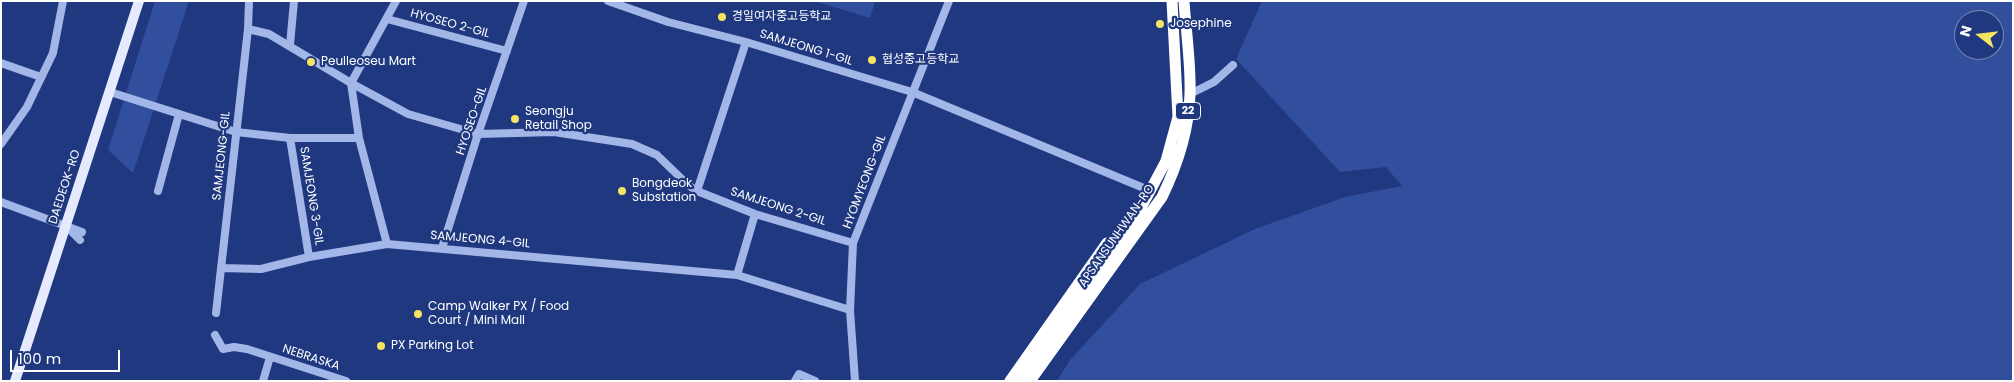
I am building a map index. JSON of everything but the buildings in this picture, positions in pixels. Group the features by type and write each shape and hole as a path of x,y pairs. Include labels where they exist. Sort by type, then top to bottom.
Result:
{"highway":[{"name":"APSANSUNHWAN-RO","path":"1030,381 1147,209 1151,191 1166,161 1178,117 1172,1"},
{"name":"APSANSUNHWAN-RO","path":"1021,381 1147,209 1162,197 1173,174 1185,134 1190,94 1184,1"},
{"path":"1010,381 1105,246 1147,209"},
{"path":"1040,381 1142,232 1147,209"}],"main road":[{"name":"DAEDEOK-RO","path":"15,381 139,1"}],"street":[{"path":"1,144 27,107 53,53 63,1"},
{"path":"290,45 294,1"},
{"path":"387,244 359,138 351,83 396,1"},
{"name":"HYOSEO-GIL","path":"442,248 478,134 524,1"},
{"name":"SAMJEONG 1-GIL","path":"608,1 668,22 746,42 912,92 1151,191"},
{"name":"HYOMYEONG-GIL","path":"855,381 850,310 853,243 949,1"},
{"name":"SAMJEONG-GIL","path":"216,314 248,29 248,2"},
{"name":"HYOSEO 2-GIL","path":"386,19 507,51"},
{"name":"SAMJEONG 2-GIL","path":"248,29 269,34 290,45 351,83 408,114 478,134 554,132 632,144 657,155 697,191 755,214 853,243"},
{"path":"697,191 746,42"},
{"path":"1,62 41,77"},
{"path":"1190,94 1214,82 1233,65"},
{"name":"SAMJEONG 3-GIL","path":"110,92 236,132 290,138 359,138"},
{"path":"158,191 179,114"},
{"name":"SAMJEONG 3-GIL","path":"290,138 309,257"},
{"path":"1,202 82,232"},
{"path":"737,275 755,214"},
{"path":"66,226 80,240"},
{"name":"SAMJEONG 4-GIL","path":"222,268 261,269 309,257 387,244 737,275 850,310"},
{"name":"NEBRASKA","path":"215,335 223,349 234,347 270,356 346,381"},
{"path":"262,381 270,356"},
{"path":"795,381 799,374 815,381"}],"shaded area":[{"path":"155,1 189,1 133,173 108,150"},
{"path":"814,1 874,1 875,2 870,18"},
{"path":"1262,1 2013,1 2013,381 1057,381 1070,360 1140,284 1255,229 1345,197 1402,186 1386,167 1340,172 1236,59"}],"place":[{"name":"경일여자중고등학교","path":"722,17"},
{"name":"Josephine","path":"1160,24"},
{"name":"협성중고등학교","path":"872,60"},
{"name":"Peulleoseu Mart","path":"311,62"},
{"name":"Seongju Retail Shop","path":"515,119"},
{"name":"Bongdeok Substation","path":"622,191"},
{"name":"Camp Walker PX / Food Court / Mini Mall","path":"418,314"},
{"name":"PX Parking Lot","path":"381,346"}]}
